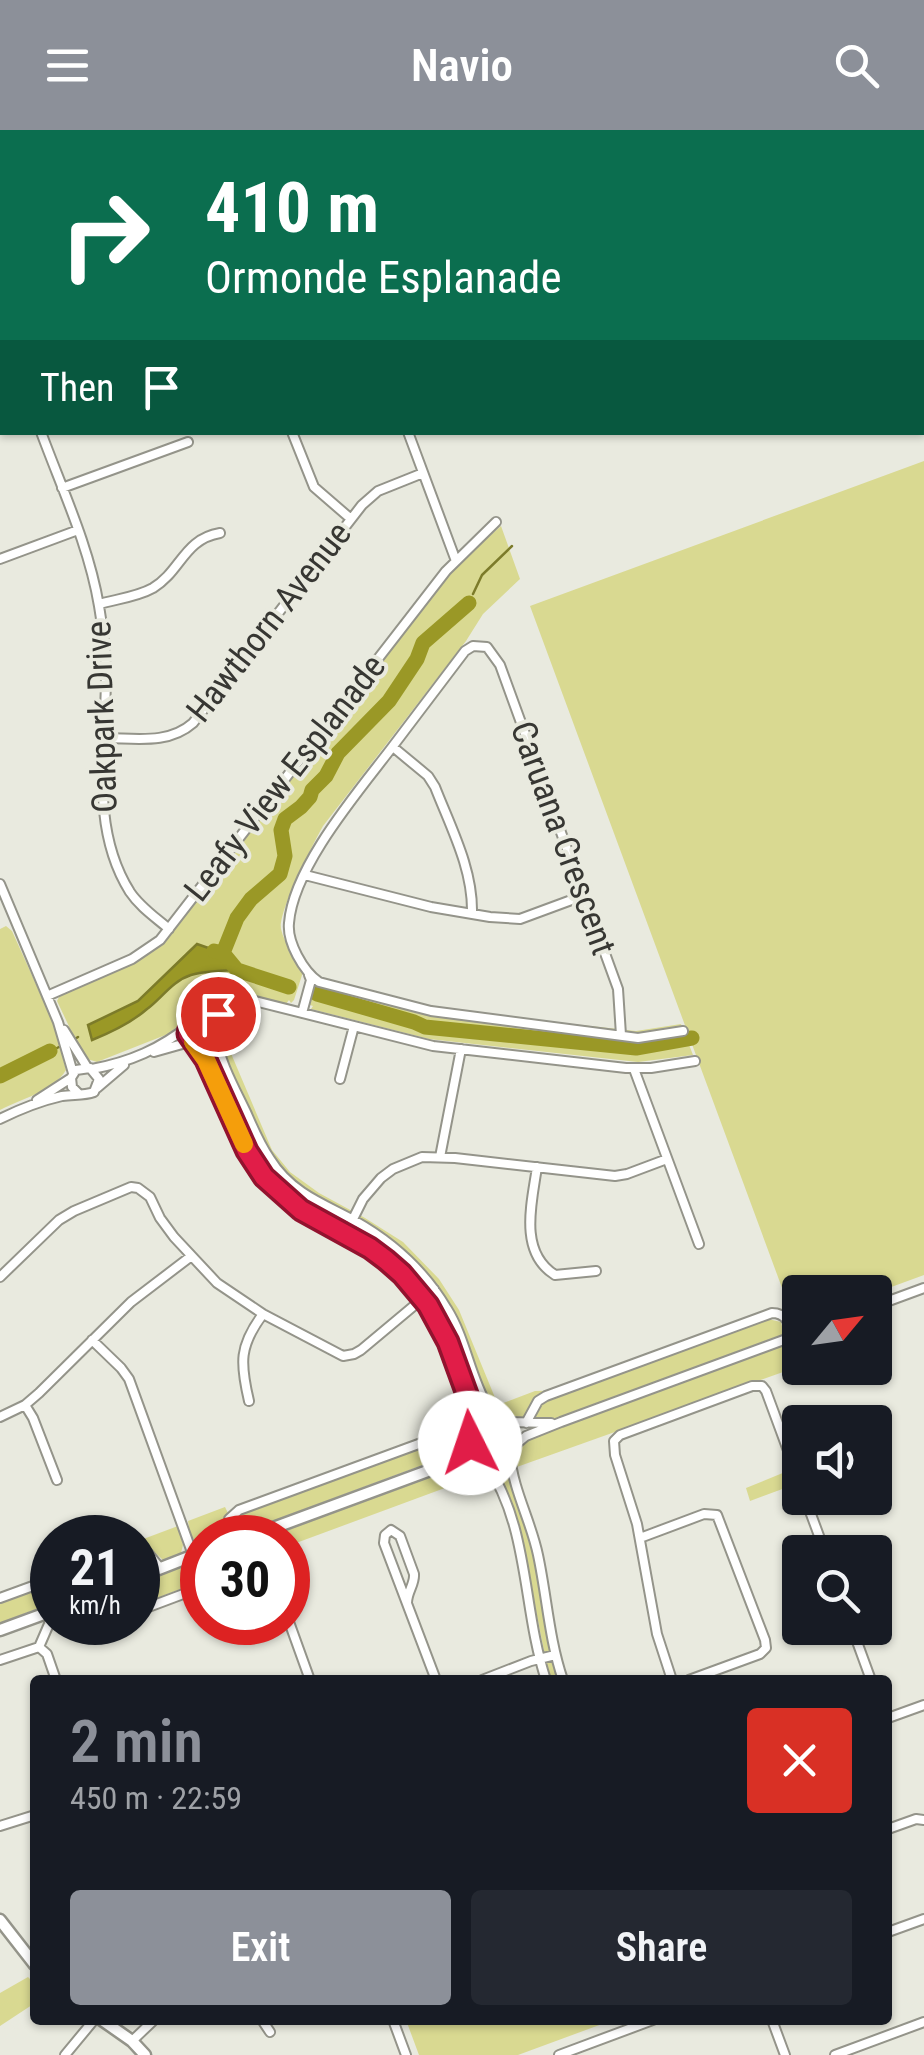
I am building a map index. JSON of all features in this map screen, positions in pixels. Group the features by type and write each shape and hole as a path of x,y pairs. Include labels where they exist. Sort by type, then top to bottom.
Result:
{"street":[{"name":"Oakpark Drive","path":"42,435 78,530 99,604 104,642 103,810 107,836 124,882 139,904 169,928"},
{"path":"293,435 314,487 351,520"},
{"path":"409,435 456,560"},
{"path":"62,488 188,442"},
{"name":"Hawthorn Avenue","path":"104,738 167,738 184,730 351,520 378,491 422,473"},
{"name":"Leafy View Esplanade","path":"47,996 142,954 160,940 456,560 496,522"},
{"path":"0,559 78,530"},
{"path":"99,604 152,588 196,542 220,533"},
{"name":"Caruana Crescent","path":"393,747 465,651 477,644 487,647 500,665 618,989 621,1034"},
{"path":"302,1013 311,980 289,941 292,905 332,825 393,747 428,776 435,788 469,874 472,913"},
{"path":"305,875 490,918 520,919 585,895"},
{"path":"0,884 58,1022 72,1087 80,1094"},
{"path":"0,924 13,918"},
{"path":"309,975 318,982 431,1011 638,1038 683,1031"},
{"path":"144,1055 221,1007 251,1000 461,1050 634,1069 694,1060"},
{"path":"0,1119 29,1105 80,1068 128,1062 194,1042 206,1045 212,1041 221,1007"},
{"path":"204,1018 212,1022 225,1066 269,1158 298,1190 408,1257 458,1328 484,1398 513,1432 512,1472 539,1558 561,1675"},
{"path":"58,1022 98,1079 97,1088"},
{"path":"192,1022 188,1030 206,1060 247,1151 264,1177 301,1210 346,1234 402,1274 422,1298 448,1342 472,1408 472,1450 501,1486 520,1545 544,1675"},
{"path":"340,1079 354,1026"},
{"path":"440,1157 461,1050"},
{"path":"29,1105 59,1096 89,1094 128,1062"},
{"path":"634,1069 699,1244"},
{"path":"346,1234 370,1189 393,1169 422,1157 614,1176 667,1159"},
{"path":"536,1167 530,1234 546,1269 555,1275 596,1271"},
{"path":"0,1277 59,1220 132,1187 150,1197 160,1218 216,1283 337,1354 349,1356 361,1350 434,1289"},
{"path":"0,1417 24,1404 131,1302 190,1257"},
{"path":"892,1300 924,1288"},
{"path":"526,1423 538,1401 546,1396 772,1313 782,1315"},
{"path":"248,1401 243,1353 246,1340 263,1314"},
{"path":"92,1340 129,1380 183,1515"},
{"path":"310,1515 433,1469 456,1463 499,1463 530,1434 782,1341"},
{"path":"671,1675 614,1441 620,1435 752,1386 762,1386 766,1391 782,1434"},
{"path":"24,1404 57,1480"},
{"path":"433,1469 481,1422 560,1422"},
{"path":"234,1515 424,1442 454,1451"},
{"path":"640,1538 704,1514 717,1515 766,1648 760,1654 703,1675"},
{"path":"407,1603 414,1574 400,1536 391,1530 384,1543 434,1675"},
{"path":"160,1568 180,1560"},
{"path":"0,1598 30,1587"},
{"path":"0,1630 30,1619"},
{"path":"297,1645 308,1675"},
{"path":"859,1645 870,1675"},
{"path":"0,1660 39,1647 47,1654 54,1675"},
{"path":"495,1675 555,1655"},
{"path":"892,1716 924,1704"},
{"path":"0,1826 30,1816"},
{"path":"892,1828 924,1820"},
{"path":"892,1930 924,1918"},
{"path":"0,1920 30,1958"},
{"path":"835,2055 924,2022"},
{"path":"65,2055 90,2025"},
{"path":"110,2025 132,2040 145,2055"},
{"path":"132,2040 148,2025"},
{"path":"265,2025 270,2032"},
{"path":"394,2025 406,2055"},
{"path":"559,2055 641,2025"},
{"path":"774,2025 784,2055"}],"shaded area":[{"path":"924,461 924,1275 892,1287 892,1275 782,1275 782,1288 530,606"},
{"path":"501,526 520,579 483,614 323,826 297,878 281,929 303,972 294,1000 286,1004 232,995 189,1017 168,1034 97,1062 84,1058 57,1001 61,993 144,956 158,945 451,570"},
{"path":"6,926 12,931 54,1024 66,1070 45,1089 0,1110 0,929"},
{"path":"197,944 223,953 237,970 184,978 134,1019 92,1040 88,1025 138,1001"},
{"path":"317,979 435,1009 636,1031 681,1024 693,1055 638,1062 429,1039 311,1009 313,1006 307,1004 309,985"},
{"path":"224,1037 272,1150 290,1172 403,1242 439,1279 459,1310 498,1405 535,1391 576,1390 768,1319 781,1322 782,1335 558,1418 515,1416 492,1407 469,1419 459,1440 449,1445 439,1442 429,1432 463,1420 466,1414 420,1309 391,1274 372,1259 286,1210 262,1188 241,1159 197,1059 189,1055"},
{"path":"782,1346 782,1372 514,1468 520,1450 534,1437"},
{"path":"424,1444 444,1452 436,1460 289,1515 236,1515"},
{"path":"472,1464 486,1469 491,1477 480,1475 310,1538 310,1520"},
{"path":"782,1473 782,1489 750,1501 746,1488"},
{"path":"509,1475 532,1542 559,1675 549,1675 548,1671 522,1541 501,1478"},
{"path":"225,1507 228,1513 227,1515 204,1515"},
{"path":"178,1526 180,1553 163,1560 160,1557 160,1533"},
{"path":"180,1568 180,1589 160,1597 160,1575"},
{"path":"30,1590 30,1611 0,1623 0,1602"},
{"path":"30,1979 30,2006 0,2026 0,1993"},
{"path":"408,2025 599,2025 518,2055 419,2055"}],"waterway":[{"path":"473,594 482,575 512,546"},
{"path":"214,951 223,953 237,918 251,899 280,874 285,856 281,830 285,819 310,797 338,753 389,701 423,643 469,603"},
{"path":"223,953 237,970 289,987"},
{"path":"317,994 425,1027 636,1048 692,1038"},
{"path":"57,1048 61,1046"},
{"path":"0,1076 50,1051"}],"slow traffic":[{"path":"193,1042 206,1060 244,1144"}],"route":[{"path":"218,1014 221,1007 196,1020 188,1034 202,1052 247,1151 264,1177 289,1202 370,1248 402,1274 422,1298 448,1342 472,1408 470,1443"}]}
